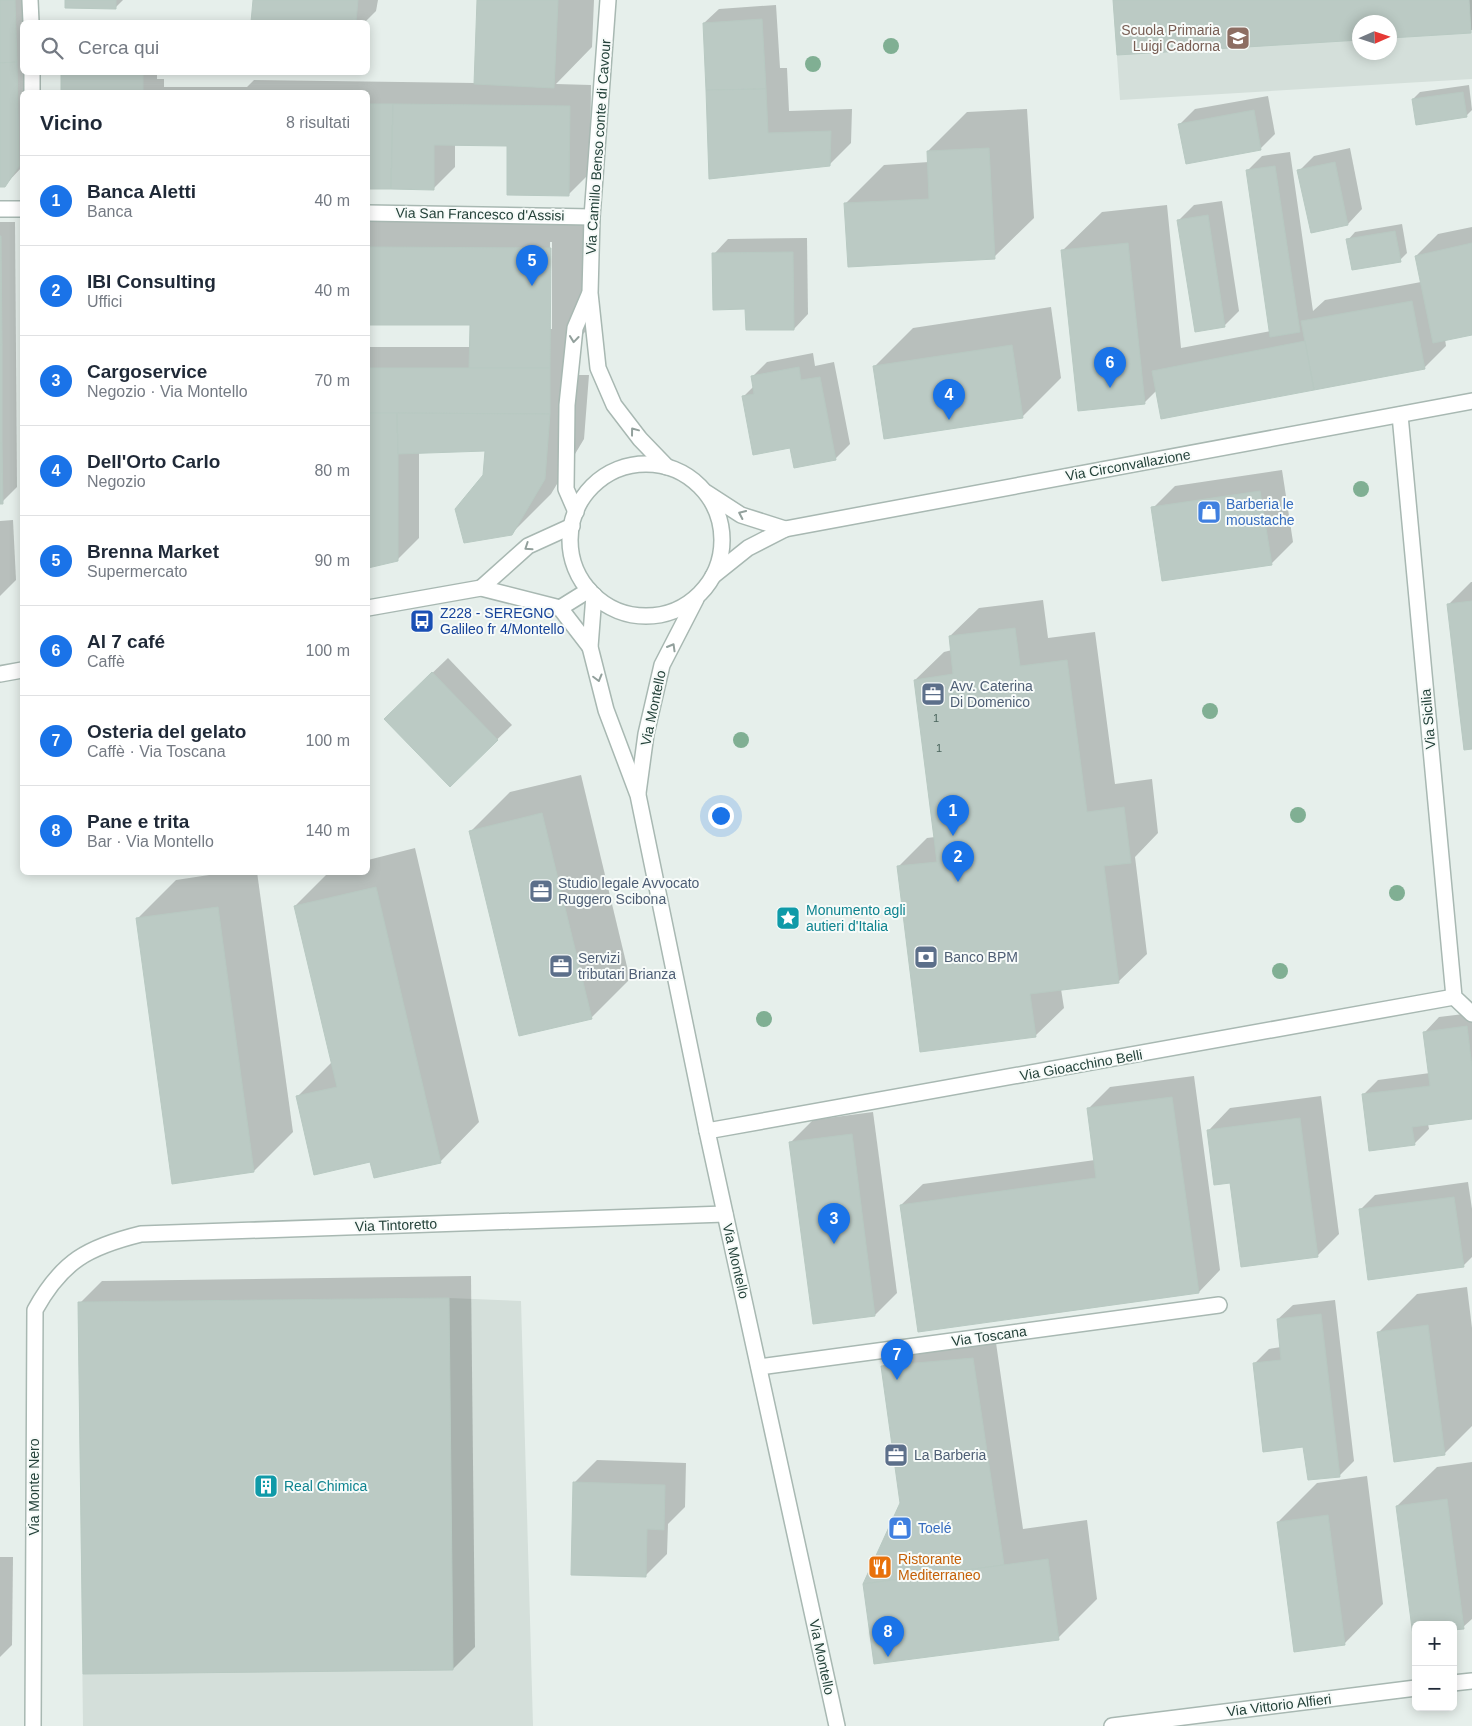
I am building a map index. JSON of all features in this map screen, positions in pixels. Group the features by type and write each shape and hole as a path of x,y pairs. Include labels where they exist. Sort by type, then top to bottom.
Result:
{"street":[{"path":"30,0 31,20"},
{"name":"Via Camillo Benso conte di Cavour","path":"608,0 592,216 590,293 598,368 614,405 640,439 667,467"},
{"path":"32,75 32,90"},
{"path":"0,209 20,209"},
{"name":"Via San Francesco d'Assisi","path":"370,212 592,216"},
{"name":"Via Camillo Benso conte di Cavour","path":"574,519 566,489 567,405 575,328 590,293"},
{"name":"Via Circonvallazione","path":"713,576 748,548 785,529 1472,401"},
{"name":"Via Sicilia","path":"1400,415 1454,998"},
{"path":"640,464 667,467 694,480 704,491 713,505 722,533 719,563 713,576 696,598 673,612 656,616 623,613 591,592 575,567 571,553 574,519 593,486 614,472 640,464"},
{"name":"Via Circonvallazione","path":"704,491 741,515 785,529"},
{"path":"481,588 528,546 574,519"},
{"path":"370,608 481,588 560,608 590,648"},
{"path":"560,608 591,592"},
{"name":"Via Montello","path":"591,592 590,648 606,710 638,795 707,1132 837,1726"},
{"name":"Via Montello","path":"638,795 646,734 662,665 696,598"},
{"path":"0,674 20,670"},
{"path":"1454,998 1472,1014"},
{"name":"Via Gioacchino Belli","path":"707,1132 1454,998"},
{"name":"Via Tintoretto","path":"73,1261 109,1242 141,1234 725,1214"},
{"name":"Via Monte Nero","path":"33,1726 36,1310 50,1284 73,1261"},
{"name":"Via Toscana","path":"759,1368 1219,1305"},
{"path":"1457,1683 1472,1681"},
{"name":"Via Vittorio Alfieri","path":"1112,1726 1412,1688"}],"shaded area":[{"name":"Scuola Primaria Luigi Cadorna","path":"1113,0 1472,0 1472,79 1120,100"},
{"name":"Real Chimica","path":"449,1298 521,1301 533,1726 83,1726 78,1302"}],"building":[{"path":"0,0 15,0 17,62 0,63"},
{"path":"65,0 116,0 116,9 65,8"},
{"path":"253,0 358,0 356,20 251,20"},
{"path":"477,0 558,0 554,88 474,84"},
{"path":"1113,0 1469,0 1471,33 1397,38 1397,15 1352,15 1352,40 1117,55"},
{"path":"762,19 766,89 706,90 703,23"},
{"path":"17,62 19,166 5,187 0,187 0,63"},
{"path":"61,75 143,75 143,90 61,90"},
{"path":"766,89 768,133 831,131 830,166 709,179 706,90"},
{"path":"1463,92 1467,117 1416,125 1412,99"},
{"path":"370,104 393,104 391,189 370,189"},
{"path":"393,104 570,106 569,196 507,195 507,146 434,145 434,190 391,189"},
{"path":"1254,110 1261,150 1186,164 1178,124"},
{"path":"989,148 995,259 848,267 844,203 929,199 927,151"},
{"path":"1335,162 1348,225 1311,233 1297,170"},
{"path":"1275,166 1300,332 1270,337 1246,170"},
{"path":"1208,215 1225,327 1195,332 1177,220"},
{"path":"1395,231 1401,262 1352,270 1346,239"},
{"path":"1,236 2,345 0,345"},
{"path":"1128,243 1145,404 1078,411 1061,250"},
{"path":"1472,243 1472,335 1433,343 1415,256"},
{"path":"370,247 551,248 550,368 469,368 470,325 370,325"},
{"path":"793,252 794,330 746,330 745,309 713,310 712,253"},
{"path":"1412,301 1425,369 1314,390 1301,321"},
{"path":"1305,341 1314,390 1161,419 1152,371"},
{"path":"0,345 2,345 2,443 0,443"},
{"path":"1012,345 1023,418 884,439 873,366"},
{"path":"799,367 801,380 820,377 836,460 794,468 790,448 753,455 742,396 754,394 751,376"},
{"path":"370,368 550,368 550,414 370,413"},
{"path":"370,413 397,413 398,561 370,568"},
{"path":"397,413 550,414 545,479 512,535 464,543 455,509 483,475 485,451 398,454"},
{"path":"0,443 2,443 3,504 0,504"},
{"path":"1260,491 1272,565 1162,581 1151,507"},
{"path":"1472,601 1472,749 1464,750 1447,604"},
{"path":"1015,628 1020,666 1067,660 1087,812 1124,807 1131,863 1104,866 1119,983 1030,994 1036,1037 920,1052 897,866 937,862 914,680 953,674 949,636"},
{"path":"432,672 498,740 450,787 384,719"},
{"path":"542,813 592,1019 519,1036 469,831"},
{"path":"376,887 441,1163 374,1178 370,1162 314,1175 296,1096 337,1087 294,906"},
{"path":"218,907 254,1172 172,1184 136,918"},
{"path":"1467,1026 1472,1067 1472,1119 1412,1127 1415,1145 1369,1151 1362,1094 1430,1086 1423,1032"},
{"path":"1172,1097 1199,1293 918,1332 900,1205 1096,1178 1087,1108"},
{"path":"1300,1118 1318,1257 1241,1267 1230,1183 1214,1185 1207,1130"},
{"path":"852,1134 875,1316 813,1324 789,1142"},
{"path":"1454,1197 1464,1267 1368,1280 1359,1209"},
{"name":"Real Chimica","path":"449,1298 453,1670 83,1674 78,1302"},
{"path":"1321,1314 1340,1477 1308,1480 1303,1447 1263,1452 1253,1363 1281,1360 1277,1319"},
{"path":"1428,1325 1445,1455 1394,1462 1377,1332"},
{"path":"973,1358 1004,1565 863,1584 900,1503 881,1366"},
{"path":"573,1482 665,1485 664,1530 647,1529 646,1577 571,1575"},
{"path":"1447,1499 1464,1629 1457,1630 1457,1621 1412,1621 1412,1628 1396,1506"},
{"path":"1328,1515 1345,1645 1294,1652 1277,1522"},
{"path":"1048,1559 1059,1640 874,1664 863,1584"}],"place":[{"name":"Scuola Primaria Luigi Cadorna","path":"1238,38"},
{"name":"Brenna Market","path":"532,286"},
{"name":"Al 7 café","path":"1110,388"},
{"name":"Dell'Orto Carlo","path":"949,420"},
{"name":"Barberia le moustache","path":"1209,512"},
{"name":"Z228 - SEREGNO Galileo fr 4/Montello","path":"422,621"},
{"name":"Avv. Caterina Di Domenico","path":"933,694"},
{"name":"Banca Aletti","path":"953,836"},
{"name":"IBI Consulting","path":"958,882"},
{"name":"Studio legale Avvocato Ruggero Scibona","path":"541,891"},
{"name":"Monumento agli autieri d'Italia","path":"788,918"},
{"name":"Banco BPM","path":"926,957"},
{"name":"Servizi tributari Brianza","path":"561,966"},
{"name":"Cargoservice","path":"834,1244"},
{"name":"Osteria del gelato","path":"897,1380"},
{"name":"La Barberia","path":"896,1455"},
{"name":"Real Chimica","path":"266,1486"},
{"name":"Toelé","path":"900,1528"},
{"name":"Ristorante Mediterraneo","path":"880,1567"},
{"name":"Pane e trita","path":"888,1657"}]}
